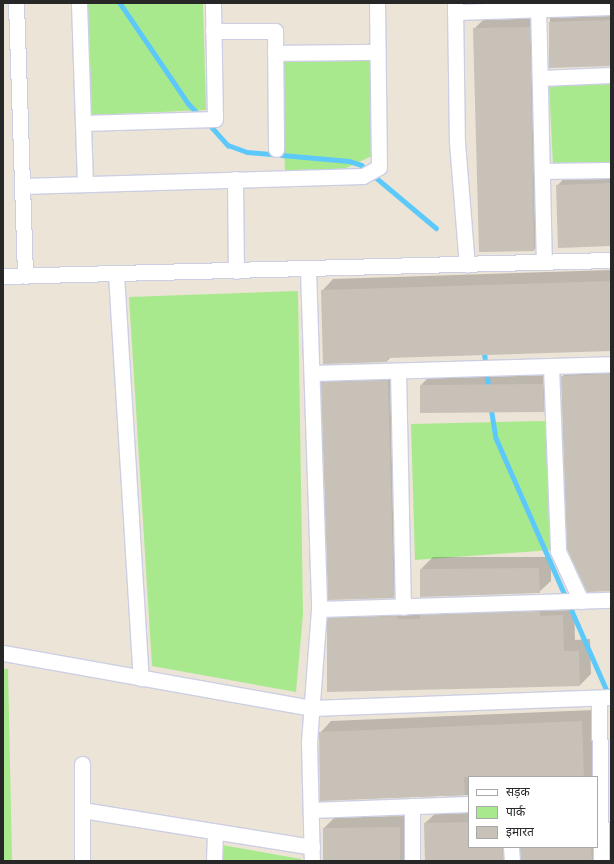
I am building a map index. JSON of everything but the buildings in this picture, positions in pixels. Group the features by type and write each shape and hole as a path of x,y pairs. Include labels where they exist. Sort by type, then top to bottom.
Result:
{"street":[{"path":"16,3 25,276"},
{"path":"80,3 85,184"},
{"path":"83,123 215,119 213,3"},
{"path":"22,186 363,176 379,167 377,3"},
{"path":"538,6 544,262"},
{"path":"467,265 457,142 455,8 607,6"},
{"path":"213,31 275,31 276,149"},
{"path":"276,53 377,52"},
{"path":"540,78 611,75"},
{"path":"542,170 611,170"},
{"path":"235,179 236,271"},
{"path":"3,276 308,270 611,260"},
{"path":"82,810 215,832 312,854 309,742 319,609 308,270"},
{"path":"116,274 141,678"},
{"path":"312,373 611,364"},
{"path":"551,366 558,551 578,601"},
{"path":"398,370 403,607"},
{"path":"319,609 611,600"},
{"path":"3,653 312,708 604,698 601,861"},
{"path":"82,764 82,861"},
{"path":"311,810 468,804"},
{"path":"412,806 412,861"},
{"path":"214,861 215,832"},
{"path":"512,848 512,861"}],"green space":[{"path":"88,3 203,3 206,110 92,115"},
{"path":"370,55 372,156 344,169 285,171 280,57"},
{"path":"611,82 611,162 553,165 549,84"},
{"path":"298,291 303,614 296,692 152,666 129,297"},
{"path":"545,421 551,550 415,560 411,424"},
{"path":"3,669 8,669 12,861 3,861"},
{"path":"222,845 301,859 301,861 222,861"}],"waterway":[{"path":"120,3 188,103 201,117"},
{"path":"208,123 228,145 247,152 349,161 361,165 436,228"},
{"path":"484,349 489,390"},
{"path":"491,407 496,438 609,695"}]}
